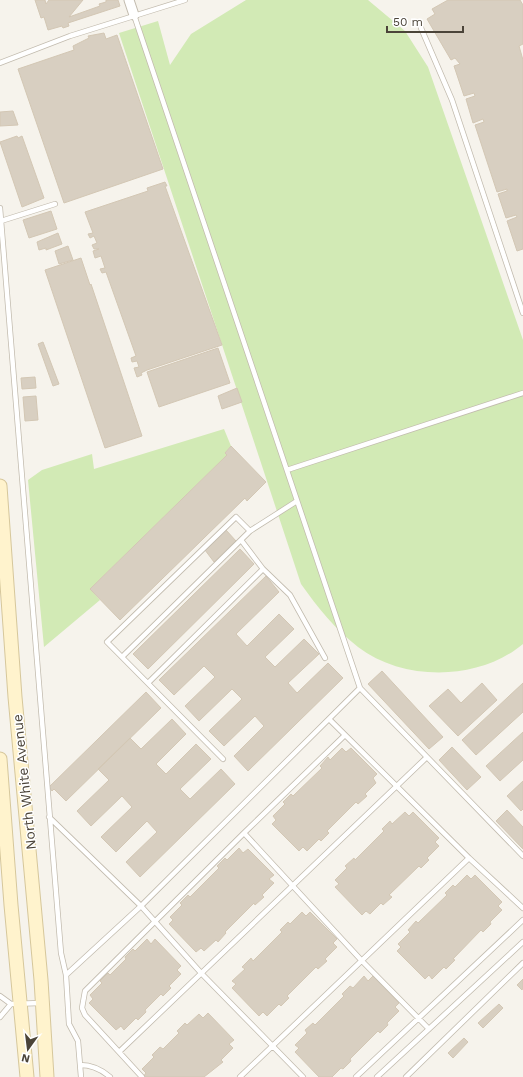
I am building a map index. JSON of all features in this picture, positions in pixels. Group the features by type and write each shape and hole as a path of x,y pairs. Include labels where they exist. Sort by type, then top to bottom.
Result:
{"main road":[{"name":"North White Avenue","path":"0,486 3,558 41,980 41,1003 47,1077"},
{"name":"North White Avenue","path":"0,759 11,905 16,1004 26,1077"}],"street":[{"path":"129,0 134,15"}],"lane":[{"path":"0,63 70,36 185,0"},
{"path":"134,15 360,688 523,856"},
{"path":"421,28 452,100 523,313"},
{"path":"1,222 55,204"},
{"path":"0,208 2,261 61,953 66,975 69,1024 78,1041 81,1077"},
{"path":"287,470 523,393"},
{"path":"122,657 250,531 297,500"},
{"path":"223,759 107,642 236,517 250,531"},
{"path":"241,540 263,569 290,595 325,658"},
{"path":"148,683 263,569"},
{"path":"66,975 141,906 360,688"},
{"path":"329,719 469,858 523,908"},
{"path":"142,1077 86,1015 82,1008 84,991 345,735"},
{"path":"120,1052 427,757"},
{"path":"49,817 141,906 202,974 274,1045 303,1077"},
{"path":"244,833 293,887 429,1029"},
{"path":"240,1077 469,858"},
{"path":"356,1077 523,920"},
{"path":"377,1077 523,942"},
{"path":"406,1077 523,963"},
{"path":"0,996 16,1004 41,1003"},
{"path":"0,1017 16,1004"},
{"path":"80,1065 90,1065 98,1068 110,1077"}],"green space":[{"path":"246,0 368,0 405,31 428,67 523,340 523,644 505,656 485,665 464,670 441,672 419,671 397,666 376,658 358,647 342,633 320,610 301,584 119,33 158,21 170,65 191,34"},
{"path":"224,429 231,446 225,453 227,455 90,589 100,600 44,647 28,480 42,470 92,454 94,469"}],"building":[{"path":"35,0 45,0 46,4 49,0 83,0 69,17 100,6 99,4 106,2 106,0 118,0 120,6 68,23 69,26 63,28 62,26 48,30 44,17 41,18"},
{"path":"448,0 520,0 523,5 523,44 519,46 523,60 523,249 517,251 507,221 517,217 516,215 506,218 498,194 507,191 507,189 497,192 475,125 484,122 483,119 473,123 466,99 475,96 474,93 464,96 454,66 460,64 455,58 451,60 427,19 435,14 432,9"},
{"path":"104,33 106,39 117,35 163,169 64,203 18,69 74,50 73,46 89,38 88,36"},
{"path":"13,111 18,125 0,126 0,112"},
{"path":"17,136 18,138 22,136 44,198 22,207 0,142"},
{"path":"165,182 167,186 165,186 222,345 147,370 141,373 142,375 137,377 134,368 139,367 137,361 132,362 131,358 136,356 106,272 102,273 100,269 105,268 101,256 95,258 93,251 99,249 94,249 92,245 97,243 94,236 90,238 88,234 93,233 85,212 148,191 147,188"},
{"path":"51,211 57,229 29,238 23,220"},
{"path":"58,233 62,244 46,250 46,248 39,250 37,242"},
{"path":"68,246 73,260 59,264 55,251"},
{"path":"81,258 142,436 105,448 45,270"},
{"path":"43,342 59,384 53,386 38,344"},
{"path":"218,348 230,383 159,407 147,372"},
{"path":"35,377 36,388 22,389 21,378"},
{"path":"237,388 242,402 222,409 218,396"},
{"path":"36,396 38,420 25,421 23,397"},
{"path":"231,446 266,482 247,501 245,498 120,620 90,589 227,455 225,453"},
{"path":"226,530 236,541 214,562 205,550"},
{"path":"240,549 254,564 148,669 133,654"},
{"path":"266,576 279,592 236,634 247,646 279,614 294,629 265,657 275,667 304,639 319,654 288,683 297,693 328,663 343,678 248,771 234,756 264,726 255,716 224,746 209,731 242,699 232,689 199,721 185,706 215,677 204,666 174,695 159,680"},
{"path":"382,671 443,737 429,749 368,684"},
{"path":"482,683 497,700 458,736 429,706 448,689 461,703"},
{"path":"523,683 523,712 476,755 462,740"},
{"path":"146,692 161,708 66,801 54,789 52,791 49,787"},
{"path":"172,719 186,734 156,764 166,774 196,744 211,759 180,789 190,799 221,769 235,784 140,877 126,862 157,832 147,821 116,852 101,837 132,807 122,796 91,826 77,811 109,780 98,769 130,738 141,749"},
{"path":"523,732 523,760 500,781 486,766"},
{"path":"452,747 481,777 467,790 439,760"},
{"path":"342,748 346,752 351,748 377,774 373,778 376,783 365,794 367,796 358,804 356,802 327,831 329,833 321,841 319,839 307,851 303,847 299,851 272,824 276,820 273,816 285,804 283,802 291,794 293,796 322,768 320,766 328,757 330,760"},
{"path":"523,781 523,809 521,811 507,796"},
{"path":"507,810 523,827 523,849 496,821"},
{"path":"405,812 409,816 413,812 439,838 435,842 439,846 427,858 429,860 421,868 419,866 389,895 392,897 383,905 381,903 370,914 366,911 362,915 335,887 339,884 335,880 347,868 345,866 354,858 355,860 384,831 382,829 390,821 392,824"},
{"path":"239,848 243,853 248,849 274,875 269,879 274,883 262,895 264,897 255,905 254,903 225,932 226,933 218,942 216,940 204,951 201,948 196,952 169,924 173,920 170,917 182,905 180,903 188,895 190,897 219,868 217,866 225,858 227,860"},
{"path":"467,875 471,879 475,875 502,902 498,906 502,910 490,922 491,924 483,932 481,930 453,959 455,960 446,969 444,967 432,979 429,975 425,979 397,951 401,947 398,944 410,932 408,930 416,921 418,923 447,895 445,893 453,885 455,887"},
{"path":"302,912 306,916 310,912 337,939 333,943 337,947 325,959 327,961 318,969 316,967 287,996 289,998 281,1006 279,1004 267,1016 263,1012 259,1016 232,988 236,984 232,981 245,969 242,967 251,958 253,961 282,932 280,930 288,922 290,924"},
{"path":"147,939 151,944 155,939 181,966 177,970 181,974 169,986 171,988 163,996 161,994 145,1010 146,1012 138,1020 136,1018 124,1030 121,1026 116,1030 89,1003 93,999 90,995 102,983 100,981 108,973 110,975 126,959 125,957 133,949 135,951"},
{"path":"364,976 368,981 373,976 399,1003 395,1007 399,1011 387,1023 388,1025 380,1033 378,1031 350,1059 351,1061 343,1069 341,1068 332,1077 319,1077 295,1052 299,1048 295,1045 307,1033 305,1030 313,1023 315,1025 344,996 342,994 350,986 353,988"},
{"path":"523,979 523,988 522,990 517,985"},
{"path":"499,1004 503,1008 483,1028 478,1023"},
{"path":"208,1013 234,1040 229,1044 233,1048 221,1060 223,1062 204,1077 143,1077 146,1073 142,1069 154,1057 152,1055 160,1047 163,1049 179,1033 177,1031 185,1023 187,1025 199,1014 203,1018"},
{"path":"464,1038 468,1042 453,1058 448,1053"}]}
